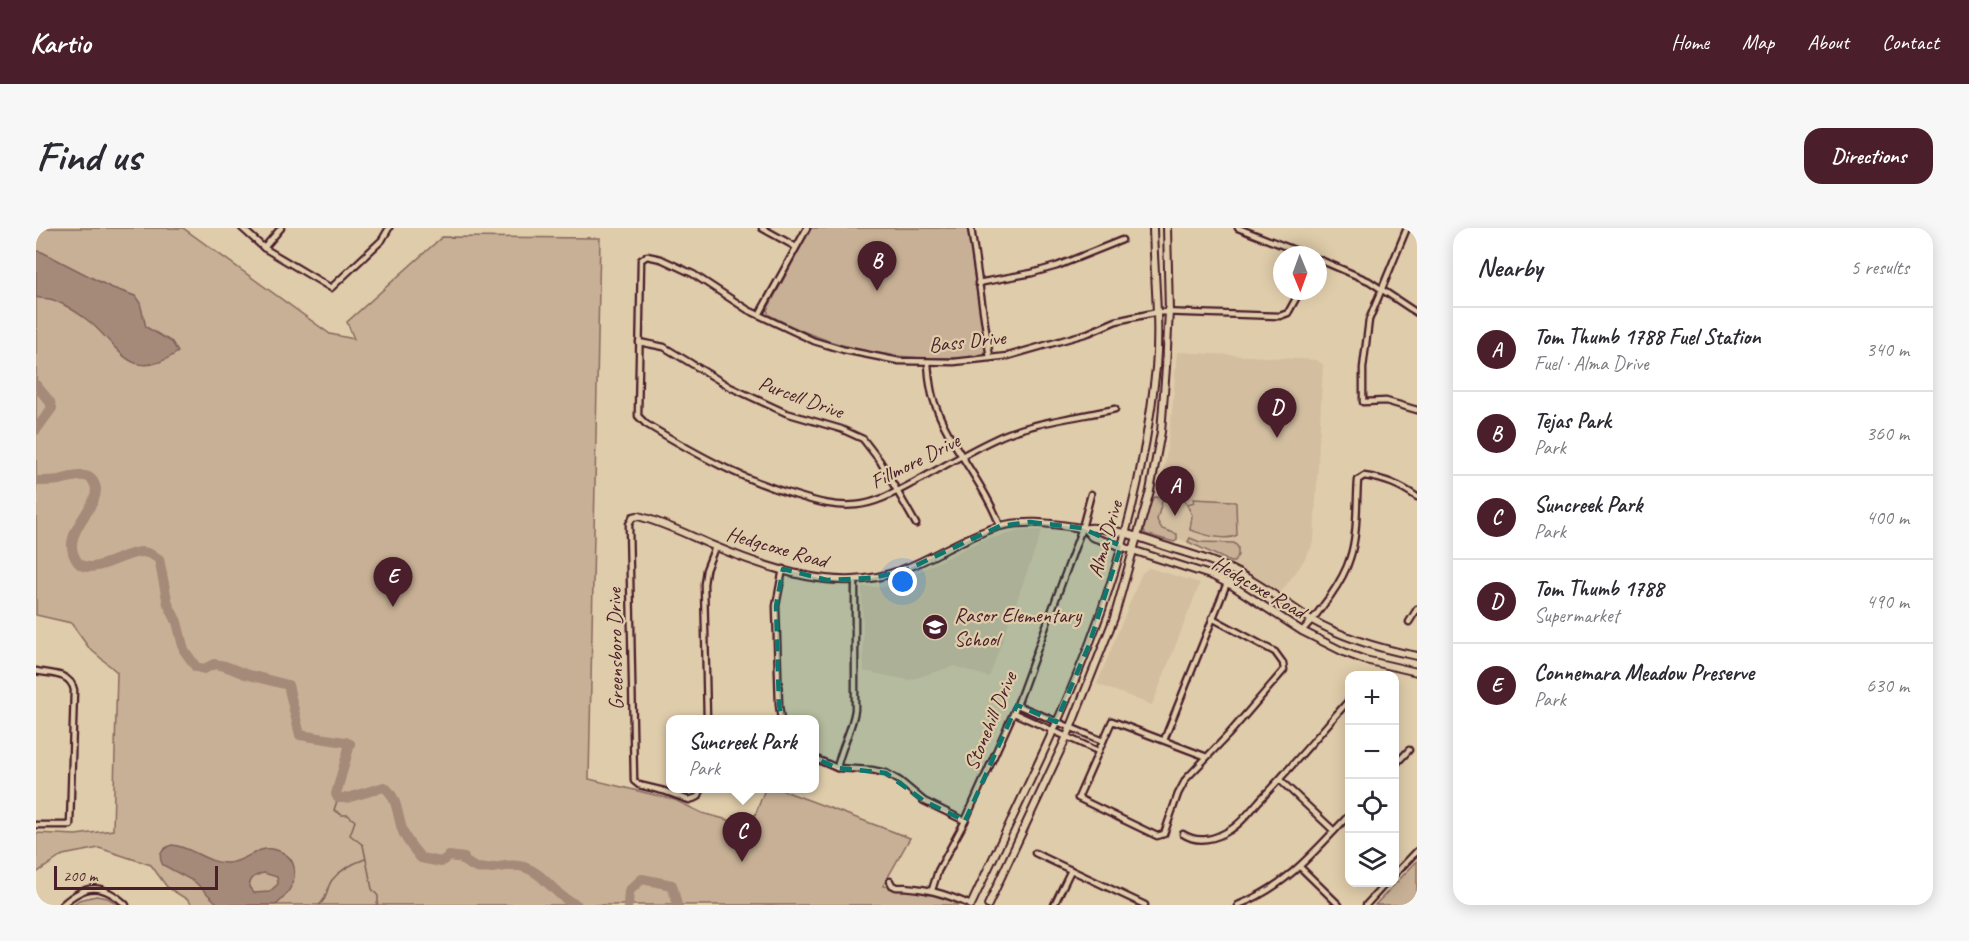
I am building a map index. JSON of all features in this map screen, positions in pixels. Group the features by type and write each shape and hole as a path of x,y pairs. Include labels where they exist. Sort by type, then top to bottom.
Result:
{"main road":[{"name":"Alma Drive","path":"971,905 1053,730 1089,645 1121,546 1137,486 1148,431 1156,366 1158,312 1154,228"},
{"name":"Alma Drive","path":"988,905 1071,728 1114,618 1134,550 1150,489 1161,432 1169,311 1167,228"},
{"path":"1148,431 1161,432"},
{"name":"Hedgcoxe Road","path":"633,517 664,523 715,547 783,569 827,580 855,580 888,576 904,571 978,533 1000,526 1054,522 1083,528 1094,527 1137,537 1233,570 1313,620 1353,639 1417,656"},
{"name":"Hedgcoxe Road","path":"1083,528 1092,537 1195,569 1227,583 1302,631 1356,657 1417,672"},
{"path":"1227,583 1233,570"},
{"path":"1089,645 1101,650"}],"street":[{"path":"242,228 264,248 331,288 382,240 388,228"},
{"path":"264,248 281,228"},
{"path":"762,228 796,247"},
{"path":"759,315 807,228"},
{"path":"971,228 990,358"},
{"path":"1238,228 1284,246"},
{"path":"1407,228 1369,320 1363,368 1363,402 1386,401 1417,410"},
{"path":"978,283 1007,279 1048,268 1122,240"},
{"name":"Bass Drive","path":"639,342 640,263 642,258 649,256 693,274 759,315 814,341 844,350 899,361 928,363 1008,356 1088,333 1116,321 1158,312 1280,316 1288,313 1295,300"},
{"path":"1327,264 1369,281 1417,313"},
{"name":"Fillmore Drive","path":"639,342 638,416 646,424 713,463 752,481 820,502 849,506 876,501 1011,432 1114,409"},
{"name":"Purcell Drive","path":"639,342 664,347 730,387 786,413 841,429 863,439 880,461 916,524"},
{"path":"928,363 935,406 1000,526"},
{"path":"1302,631 1313,620 1344,574 1350,559 1358,480 1364,476 1387,480 1417,497"},
{"name":"Stonehill Drive","path":"932,890 1017,705 1083,528 1091,495"},
{"name":"Greensboro Drive","path":"633,517 629,524 635,783 666,793"},
{"path":"707,715 704,584 715,547"},
{"path":"780,715 776,606 783,569"},
{"path":"837,768 855,710 855,580"},
{"path":"1164,740 1227,583"},
{"path":"1409,622 1417,609"},
{"path":"1207,758 1112,721 1078,798 1153,834 1161,835 1166,830 1178,794 1186,779 1207,758 1284,670 1283,663 1275,652 1212,618"},
{"path":"36,672 65,676 71,681 74,690 70,825 36,825"},
{"path":"1017,705 1103,741"},
{"path":"1183,834 1193,840 1202,840 1229,831 1280,780 1345,705"},
{"path":"1014,712 1098,751"},
{"path":"1399,761 1409,750"},
{"path":"819,760 837,768 886,773 900,781 924,801 965,821"},
{"path":"1280,780 1334,831"},
{"name":"Greensboro Drive","path":"667,793 689,800 696,800 700,793"},
{"path":"1238,905 1254,899 1300,867 1345,819"},
{"path":"1399,871 1417,851"},
{"path":"1035,853 1145,905"},
{"path":"1300,867 1339,905"},
{"path":"1054,905 1071,870"},
{"path":"890,881 896,887 932,890 971,905"},
{"path":"1366,905 1382,887"},
{"path":"62,905 76,892 88,889 107,891 117,896 126,905"}],"highlighted area":[{"path":"1030,522 1082,528 1121,546 1089,645 1056,722 1017,705 965,821 924,801 886,773 837,768 808,755 784,728 779,705 776,606 783,569 827,580 872,578 904,571 1000,526"}],"shaded area":[{"path":"36,228 183,228 330,334 354,339 347,322 442,237 600,238 589,779 675,800 702,813 751,826 763,793 790,793 910,838 883,886 920,891 964,905 192,905 167,887 151,865 99,848 63,855 36,873 36,833 76,835 113,830 117,672 89,648 71,623 36,615"},
{"path":"811,228 968,228 987,350 985,353 956,358 895,356 830,341 769,315 767,310"},
{"path":"36,251 110,287 135,296 140,303 146,327 172,342 178,352 161,362 147,365 135,363 125,357 97,328 78,313 54,300 36,297"},
{"path":"1177,352 1317,360 1323,365 1314,538 1301,565 1281,592 1203,549 1165,533 1156,526 1172,413"},
{"path":"1163,498 1157,520 1162,529 1177,534 1177,540 1174,542 1145,534 1144,528 1151,499"},
{"path":"1193,499 1236,503 1237,535 1220,538 1190,530 1192,515 1185,501 1188,504 1194,502"},
{"name":"Rasor Elementary School","path":"1042,530 989,677 954,666 909,680 864,671 862,587 883,587 896,583 980,541 1021,531"},
{"path":"1190,538 1200,542 1234,543 1238,547 1238,555 1234,562 1231,562 1188,542"},
{"path":"1149,568 1200,583 1152,705 1097,684 1142,573"},
{"path":"168,846 186,848 220,863 235,862 259,851 272,849 290,859 294,877 285,896 275,905 219,905 195,882 163,865 161,856 163,850","holes":["264,873 277,877 278,884 269,892 254,893 249,887 252,879 258,875"]},
{"path":"1417,861 1417,905 1375,905 1392,887 1399,887 1399,880"},
{"path":"96,896 108,898 119,905 72,905 79,900"}],"waterway":[{"path":"36,385 52,408 36,430"},
{"path":"36,481 79,476 89,477 92,480 96,493 72,540 72,551 77,561 83,566 99,566 142,552 159,559 168,604 177,622 184,650 196,667 204,669 214,664 225,666 245,674 288,685 300,735 350,744 336,794 338,798 347,798 384,787 389,791 395,803 406,837 421,858 441,862 449,856 464,858 464,861 472,866 482,869 512,865 524,867 532,870 563,897 577,905"},
{"path":"338,798 334,810 342,815 348,815 355,821 350,835 363,845 372,889 378,896 376,905"},
{"path":"319,905 324,900 335,876 347,867 365,859"},
{"path":"628,905 629,891 642,879 672,885 677,905"}],"place":[{"name":"Tejas Park","path":"877,291"},
{"name":"Tom Thumb 1788","path":"1277,438"},
{"name":"Tom Thumb 1788 Fuel Station","path":"1175,516"},
{"name":"Connemara Meadow Preserve","path":"393,607"},
{"name":"Rasor Elementary School","path":"935,627"},
{"name":"Suncreek Park","path":"742,862"}]}
